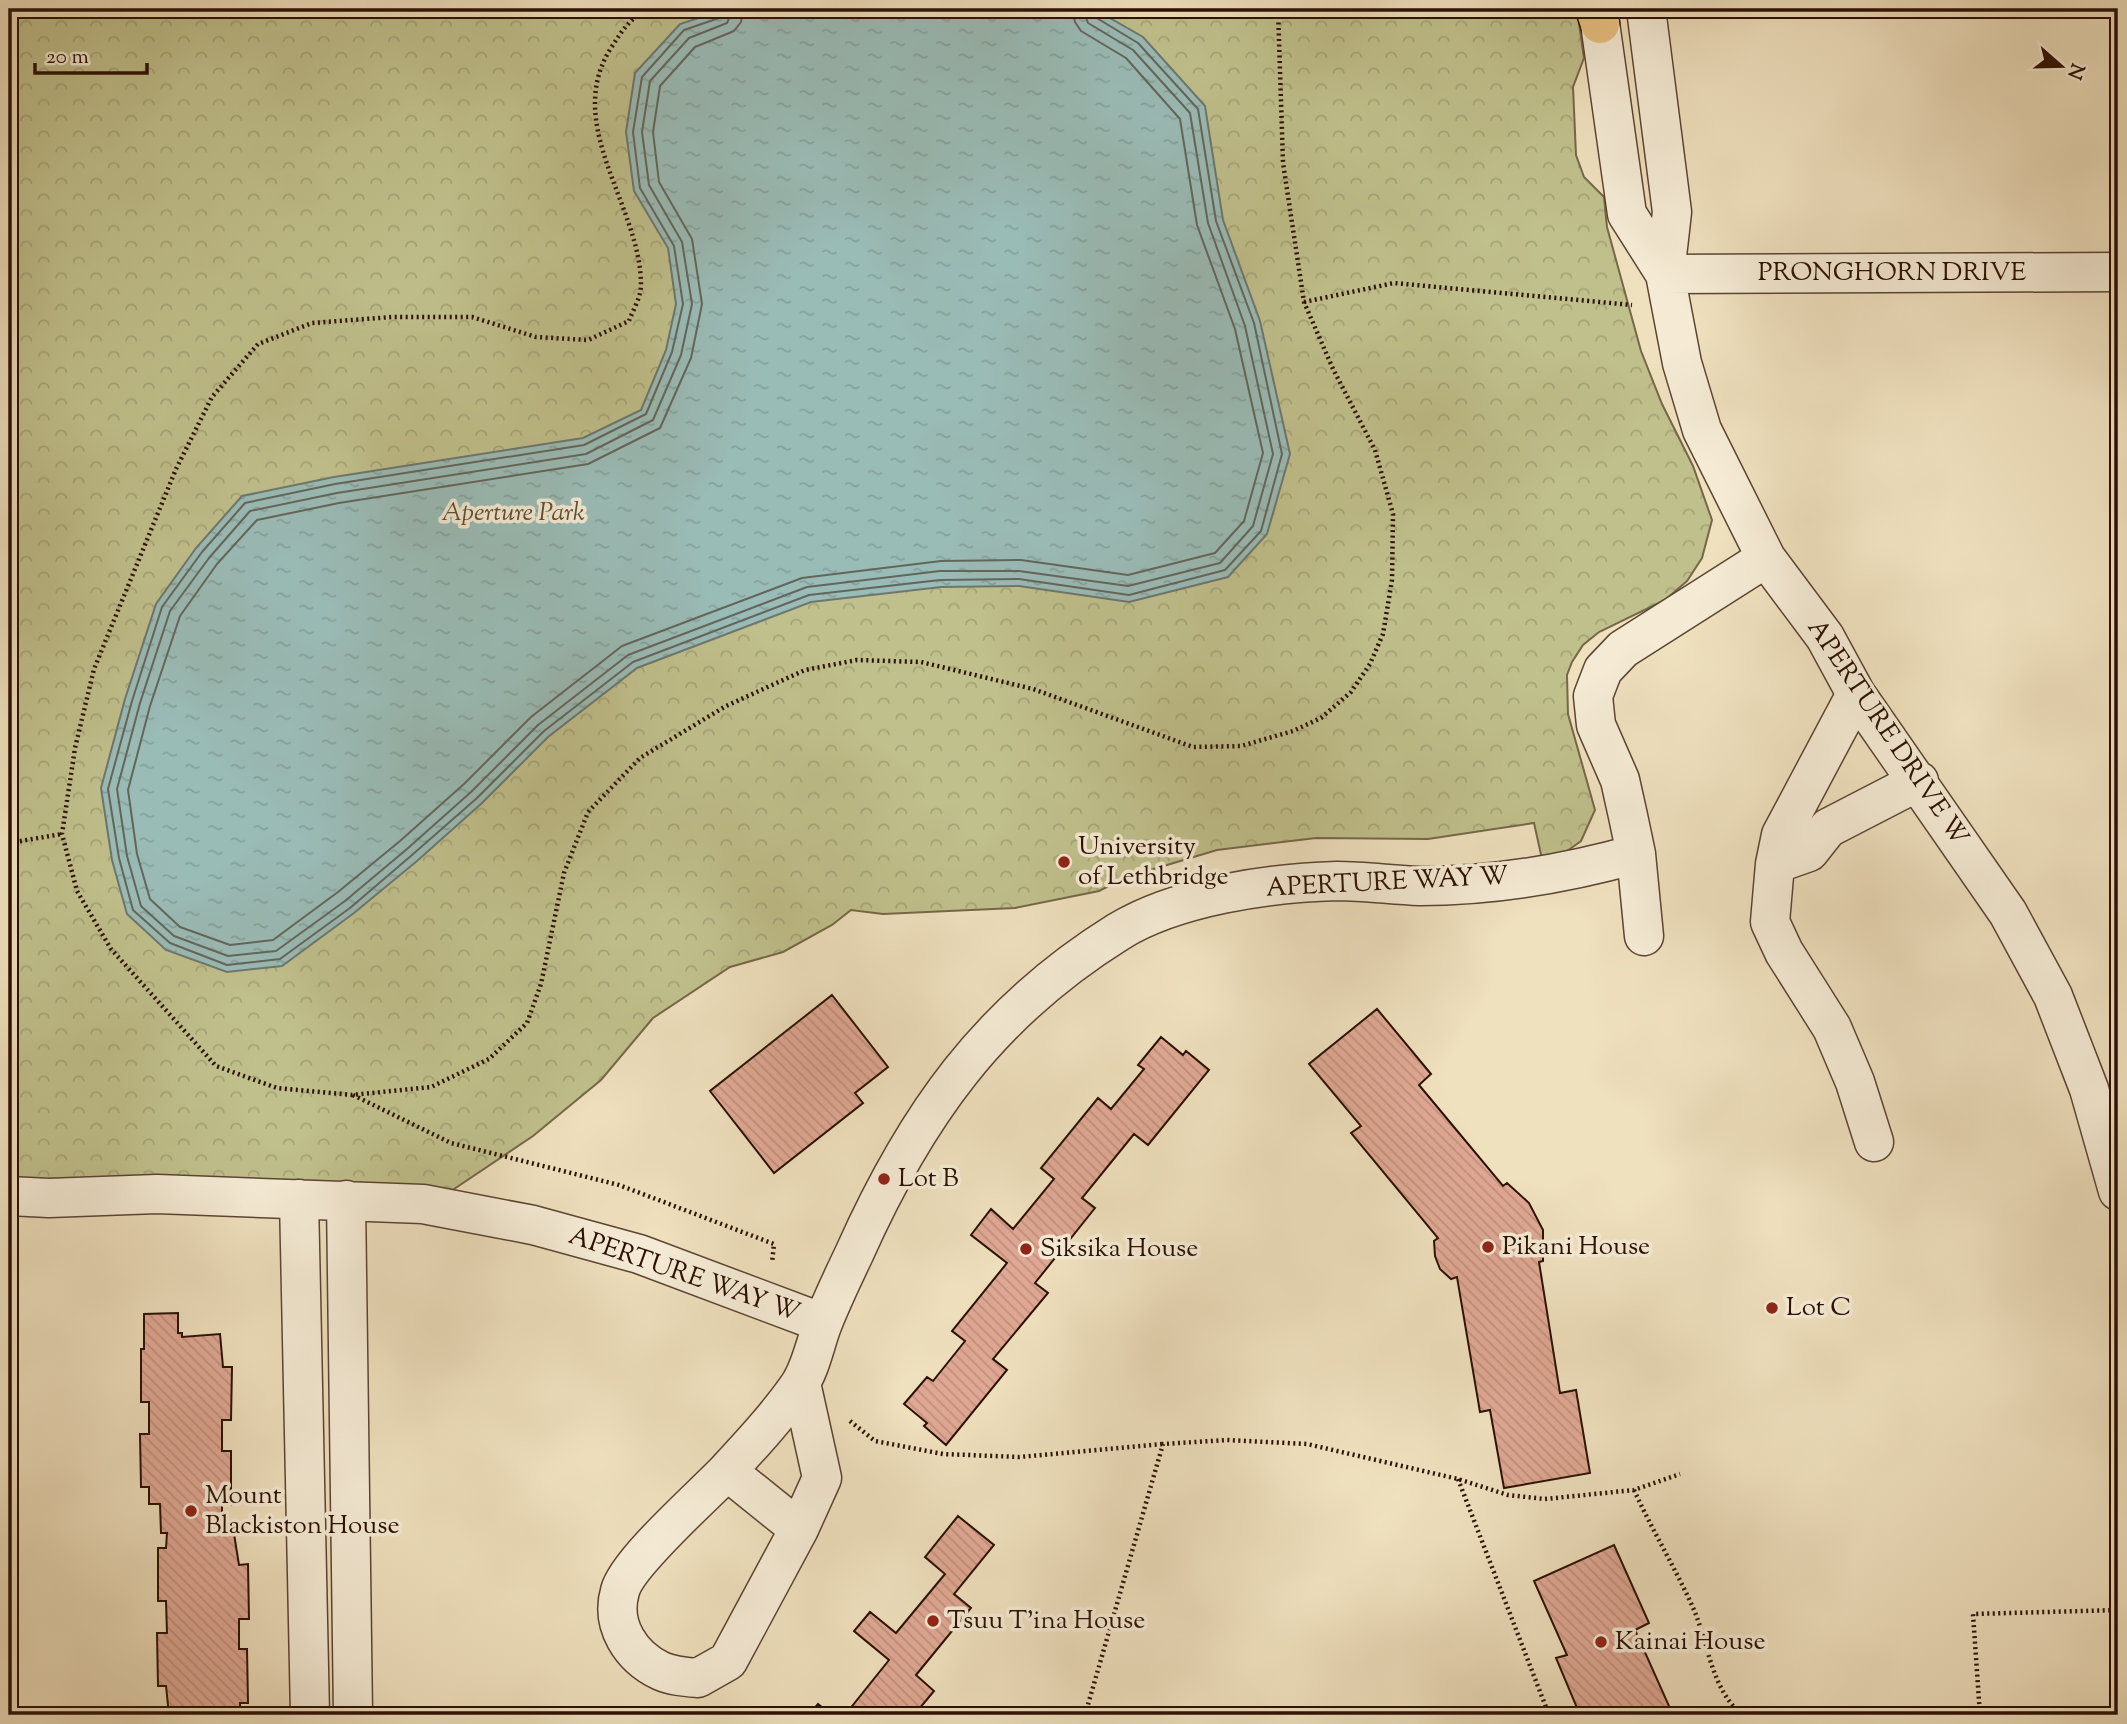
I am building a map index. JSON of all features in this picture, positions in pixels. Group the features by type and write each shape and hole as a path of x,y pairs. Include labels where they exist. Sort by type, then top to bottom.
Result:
{"street":[{"name":"APERTURE DRIVE W","path":"1646,9 1672,212 1665,274 1682,363 1702,430 1766,558 1825,637 1856,694 1919,781 2008,913 2053,996 2089,1089 2118,1191"},
{"name":"APERTURE DRIVE W","path":"1598,14 1627,214 1665,274"},
{"name":"PRONGHORN DRIVE","path":"1665,274 2118,272"},
{"path":"1644,936 1636,854 1620,780 1596,725 1593,696 1603,670 1623,649 1766,558"},
{"path":"1856,694 1781,835 1775,864 1770,922 1784,952 1832,1028 1855,1082 1874,1142"},
{"path":"1775,864 1809,852 1828,828 1919,781"},
{"name":"APERTURE WAY W","path":"9,1196 49,1198 157,1194 423,1204 533,1225 639,1254 823,1323 896,1165 934,1104 975,1051 1025,1002 1121,930 1166,911 1226,893 1339,881 1421,886 1487,882 1592,866 1636,854"},
{"path":"299,1199 310,1715"},
{"path":"346,1200 353,1715"},
{"path":"801,1383 822,1478 799,1529 728,1661 698,1678 664,1673 639,1657 619,1630 620,1591 641,1559 727,1471 801,1383 823,1323"},
{"path":"727,1471 799,1529"}],"path":[{"path":"646,9 628,21 602,62 594,110 604,158 638,248 641,288 629,321 588,340 536,337 472,317 392,317 312,323 258,344 212,397 176,469 94,669 75,748 62,834 77,891 111,949 216,1066 277,1088 352,1095 431,1087 489,1059 527,1023 541,984 564,873 588,812 640,758 726,706 805,670 857,660 921,662 1032,689 1193,747 1241,746 1293,731 1321,718 1351,692 1370,664 1383,634 1392,580 1392,514 1375,450 1333,369 1304,302 1283,163 1278,9"},
{"path":"1304,302 1394,284 1486,290 1631,306 1665,274"},
{"path":"9,843 62,834"},
{"path":"801,1383 875,1441 943,1454 1019,1457 1227,1440 1307,1444 1458,1479 1508,1494 1545,1499 1634,1490 1681,1474"},
{"path":"1085,1715 1163,1444"},
{"path":"1458,1479 1549,1715"},
{"path":"1634,1490 1694,1611 1706,1655 1728,1704 1742,1715"},
{"path":"1980,1715 1973,1614 2118,1610"}],"green space":[{"name":"Aperture Park","path":"9,9 1577,9 1584,58 1573,87 1576,155 1584,177 1604,197 1607,227 1641,351 1662,404 1693,466 1712,520 1702,558 1687,581 1665,600 1599,632 1583,645 1572,662 1567,675 1568,714 1595,810 1581,841 1560,856 1542,859 1534,823 1428,839 1316,838 1217,850 1127,877 1099,891 1015,908 883,914 851,910 832,925 783,952 730,967 653,1018 601,1080 533,1136 451,1191 9,1181"}],"water":[{"path":"726,9 1094,9 1143,37 1205,106 1223,220 1260,321 1290,454 1267,534 1228,577 1129,602 1019,586 941,587 811,602 637,668 548,737 482,803 417,861 354,913 282,966 227,972 166,950 127,914 112,860 101,788 125,699 156,604 196,548 242,496 334,477 583,438 641,410 666,350 676,304 668,248 634,191 626,132 635,73 680,24"}],"building":[{"path":"832,995 888,1067 855,1093 863,1103 774,1173 710,1091"},
{"name":"Pikani House","path":"1377,1009 1431,1074 1419,1085 1503,1186 1507,1183 1529,1203 1543,1230 1543,1261 1539,1262 1560,1393 1576,1390 1590,1473 1504,1488 1490,1410 1480,1412 1457,1277 1451,1279 1440,1269 1435,1256 1434,1241 1438,1238 1351,1133 1361,1126 1309,1064"},
{"name":"Siksika House","path":"1161,1037 1183,1055 1186,1051 1209,1070 1148,1145 1134,1134 1082,1198 1095,1208 1035,1283 1048,1293 993,1359 1007,1370 946,1445 924,1426 927,1423 904,1404 927,1377 933,1381 965,1341 952,1331 1007,1263 971,1235 991,1209 1013,1229 1054,1179 1041,1168 1098,1098 1111,1109 1144,1069 1138,1065"},
{"name":"Mount Blackiston House","path":"178,1313 178,1333 182,1333 182,1337 220,1334 223,1367 232,1367 231,1420 222,1420 222,1451 231,1451 231,1505 222,1505 222,1518 228,1518 228,1534 234,1534 239,1565 248,1564 249,1619 239,1619 239,1649 247,1649 248,1703 240,1703 240,1715 169,1715 166,1686 158,1686 157,1633 167,1633 166,1601 158,1601 158,1548 166,1548 167,1533 161,1533 160,1504 149,1504 149,1487 141,1487 140,1434 149,1434 149,1402 141,1402 141,1349 144,1349 144,1314"},
{"name":"Tsuu T'ina House","path":"958,1516 994,1545 954,1594 971,1608 916,1675 934,1691 914,1715 845,1715 889,1660 854,1631 870,1612 896,1633 945,1574 925,1557"},
{"name":"Kainai House","path":"1614,1545 1649,1623 1635,1630 1673,1715 1580,1715 1556,1658 1567,1655 1534,1581"},
{"path":"818,1704 832,1715 809,1715"}],"place":[{"name":"University of Lethbridge","path":"1064,862"},
{"name":"Lot B","path":"884,1179"},
{"name":"Pikani House","path":"1488,1247"},
{"name":"Siksika House","path":"1026,1249"},
{"name":"Lot C","path":"1772,1308"},
{"name":"Mount Blackiston House","path":"191,1511"},
{"name":"Tsuu T'ina House","path":"933,1621"},
{"name":"Kainai House","path":"1601,1642"}]}
